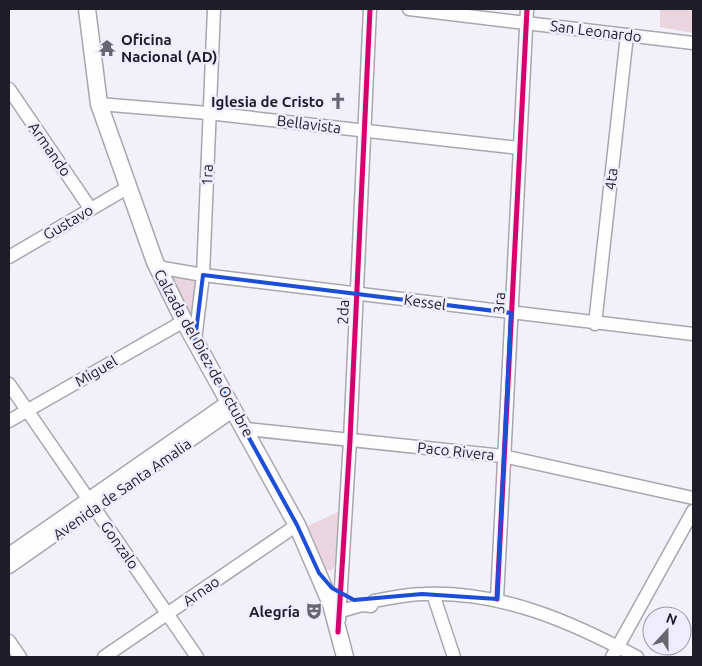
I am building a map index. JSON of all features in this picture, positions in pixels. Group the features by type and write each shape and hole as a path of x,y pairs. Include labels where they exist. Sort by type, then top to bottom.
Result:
{"main road":[{"name":"Calzada del Diez de Octubre","path":"87,9 99,104 127,188 157,267 184,321 246,429 297,525 336,605 338,632 345,657"}],"street":[{"name":"1ra","path":"195,340 204,275 208,113 214,9"},
{"name":"2da","path":"336,605 350,440 370,9"},
{"name":"San Leonardo","path":"409,9 693,44"},
{"name":"3ra","path":"497,599 527,9"},
{"name":"4ta","path":"595,324 628,35"},
{"name":"Armando","path":"9,89 12,102 90,208"},
{"name":"Bellavista","path":"99,104 208,113 519,148"},
{"name":"Gustavo","path":"9,257 127,188"},
{"name":"Kessel","path":"157,267 204,275 595,324 693,334"},
{"name":"Miguel","path":"9,421 184,321"},
{"name":"Gonzalo","path":"9,384 197,657"},
{"name":"Avenida de Santa Amalia","path":"9,567 91,504 231,405"},
{"name":"Paco Rivera","path":"246,429 503,456 693,498"},
{"name":"Avenida de Santa Amalia","path":"9,554 91,504"},
{"path":"615,652 693,511"},
{"name":"Arnao","path":"104,657 297,525"},
{"path":"374,601 433,594 463,594 497,599 558,619 615,652 637,657"},
{"path":"433,594 454,657"},
{"path":"336,605 370,596 374,601"},
{"path":"336,605 371,606 374,601"},
{"path":"9,641 20,657"}],"highlighted area":[{"path":"203,275 511,313 497,599 422,594 354,600 332,588 319,573 297,525 195,340"}],"shaded area":[{"path":"660,9 693,9 693,33 660,27"},
{"path":"172,275 195,279 191,318"},
{"path":"338,512 335,565 331,571 326,569 308,526"}],"cycle path":[{"path":"338,632 350,440 370,9"},
{"path":"497,599 527,9"}],"place":[{"name":"Oficina Nacional (AD)","path":"107,48"},
{"name":"Iglesia de Cristo","path":"338,101"},
{"name":"Alegría","path":"314,611"}]}
